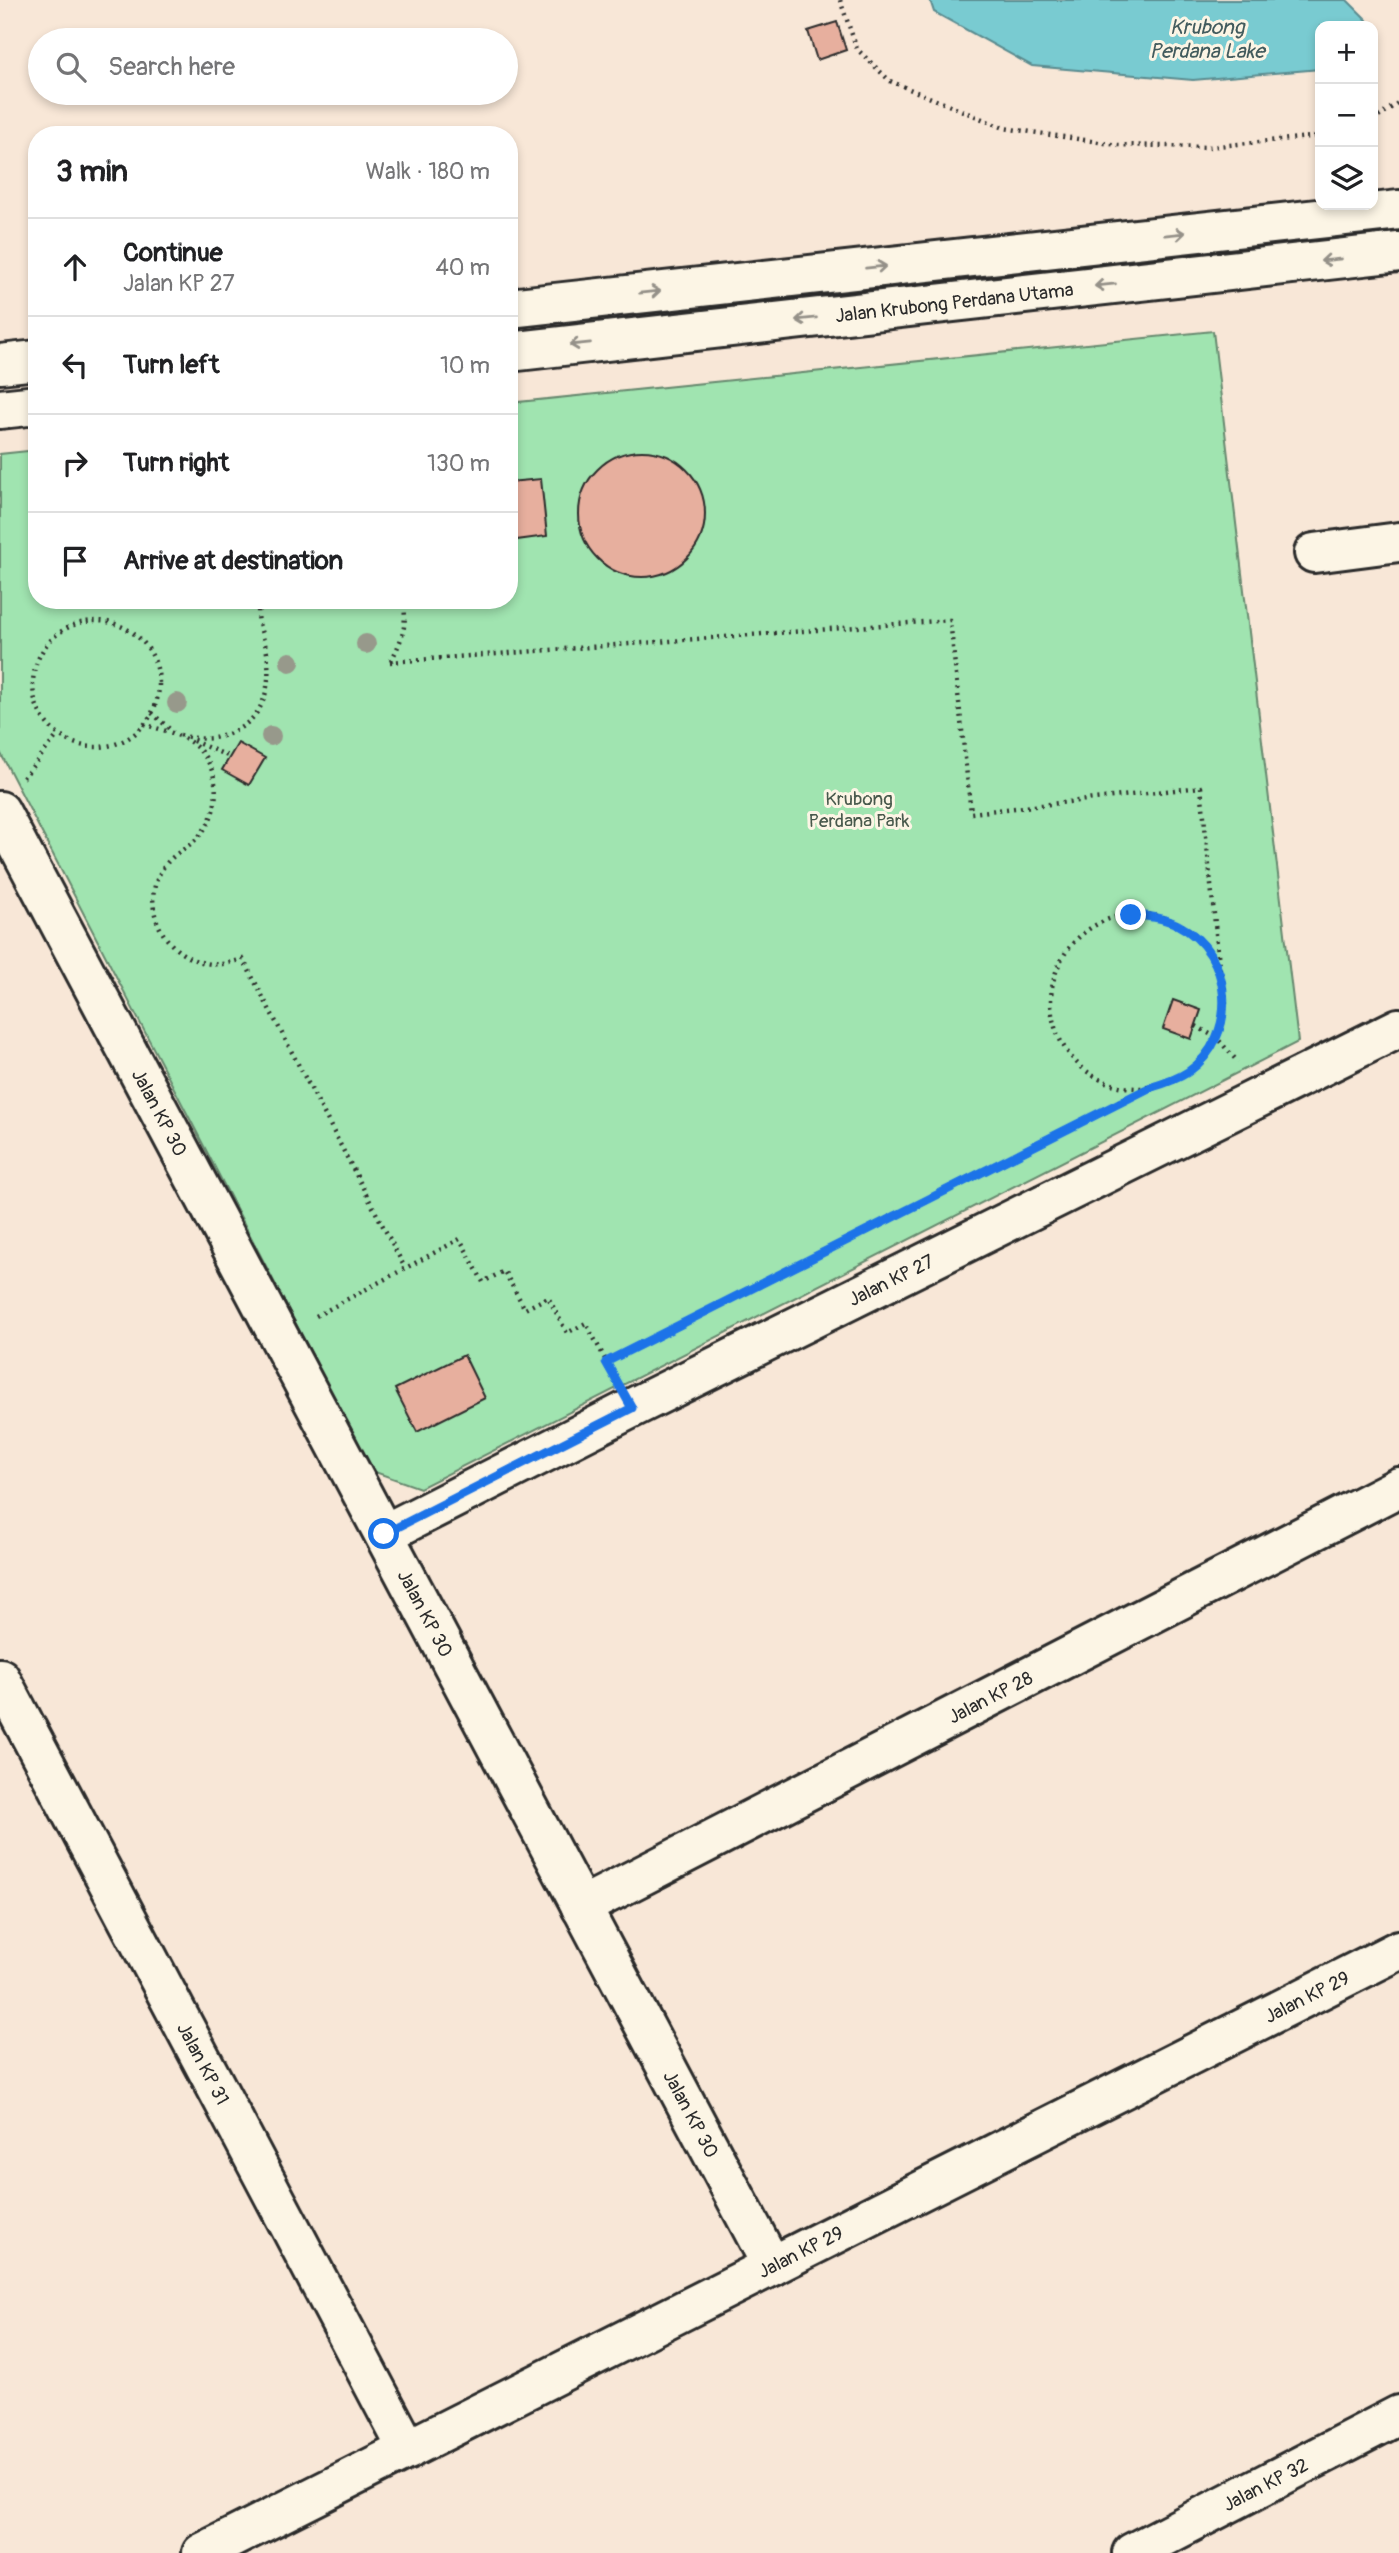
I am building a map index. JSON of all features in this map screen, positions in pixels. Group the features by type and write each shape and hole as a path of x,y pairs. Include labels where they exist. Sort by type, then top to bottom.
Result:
{"street":[{"path":"518,307 1399,210"},
{"name":"Jalan Krubong Perdana Utama","path":"518,351 1399,252"},
{"path":"0,364 28,361"},
{"path":"0,409 28,406"},
{"path":"1314,553 1399,542"},
{"name":"Jalan KP 30","path":"8,799 278,1336 772,2266"},
{"name":"Jalan KP 27","path":"384,1534 632,1408 1399,1028"},
{"name":"Jalan KP 28","path":"581,1907 1399,1487"},
{"name":"Jalan KP 31","path":"0,1678 408,2450"},
{"name":"Jalan KP 29","path":"202,2553 1399,1950"},
{"name":"Jalan KP 32","path":"1132,2553 1399,2415"}],"path":[{"path":"840,0 857,49 890,81 1004,128 1118,145 1208,147 1315,136"},
{"path":"1378,117 1399,102"},
{"path":"144,724 194,739 214,739 232,733 248,723 260,708 268,690 267,651 258,628 259,609"},
{"path":"405,609 402,641 390,662 950,620 971,813 1201,788 1220,973 1225,995 1224,1017 1217,1038 1205,1056 1189,1071 1170,1082 1149,1088 606,1362"},
{"path":"99,620 118,625 136,635 149,650 158,669 159,689 152,712 144,724 130,736 112,745 93,747 58,735 44,721 35,703 32,682 36,663 45,645 60,631 78,623 99,620"},
{"path":"152,712 176,734 194,745 207,760 215,780 216,800 210,820 198,838 167,862 158,878 153,896 155,915 161,932 173,947 188,958 225,964 243,959 405,1268"},
{"path":"176,734 230,757"},
{"path":"8,799 58,735"},
{"path":"1149,1088 1127,1088 1102,1081 1080,1067 1063,1047 1054,1024 1050,999 1054,974 1066,951 1084,933 1106,920 1131,915 1157,917 1196,936 1220,973"},
{"path":"1196,1026 1217,1038"},
{"path":"278,1336 460,1239 483,1282 504,1271 525,1309 548,1297 568,1333 586,1323 632,1408"}],"green space":[{"name":"Krubong Perdana Park","path":"1213,331 1298,1042 420,1488 372,1471 0,752 0,454 28,451 28,609 518,609 518,402"}],"water":[{"name":"Krubong Perdana Lake","path":"930,0 1347,0 1367,21 1315,21 1315,69 1193,80 1032,66 934,12"}],"building":[{"path":"837,22 846,50 817,60 808,31"},
{"path":"642,451 666,456 686,470 700,490 705,514 700,538 686,558 666,572 642,577 618,572 598,558 584,538 579,514 584,490 598,470 618,456"},
{"path":"541,479 547,536 518,540 518,481"},
{"path":"238,743 265,758 249,785 222,770"},
{"path":"1173,1000 1201,1010 1191,1039 1163,1029"},
{"path":"464,1355 485,1398 417,1432 395,1389"}],"route":[{"path":"384,1534 632,1408 606,1362 1149,1088 1170,1082 1189,1071 1205,1056 1217,1038 1224,1017 1225,995 1220,973 1196,936 1157,917 1131,915"}]}
